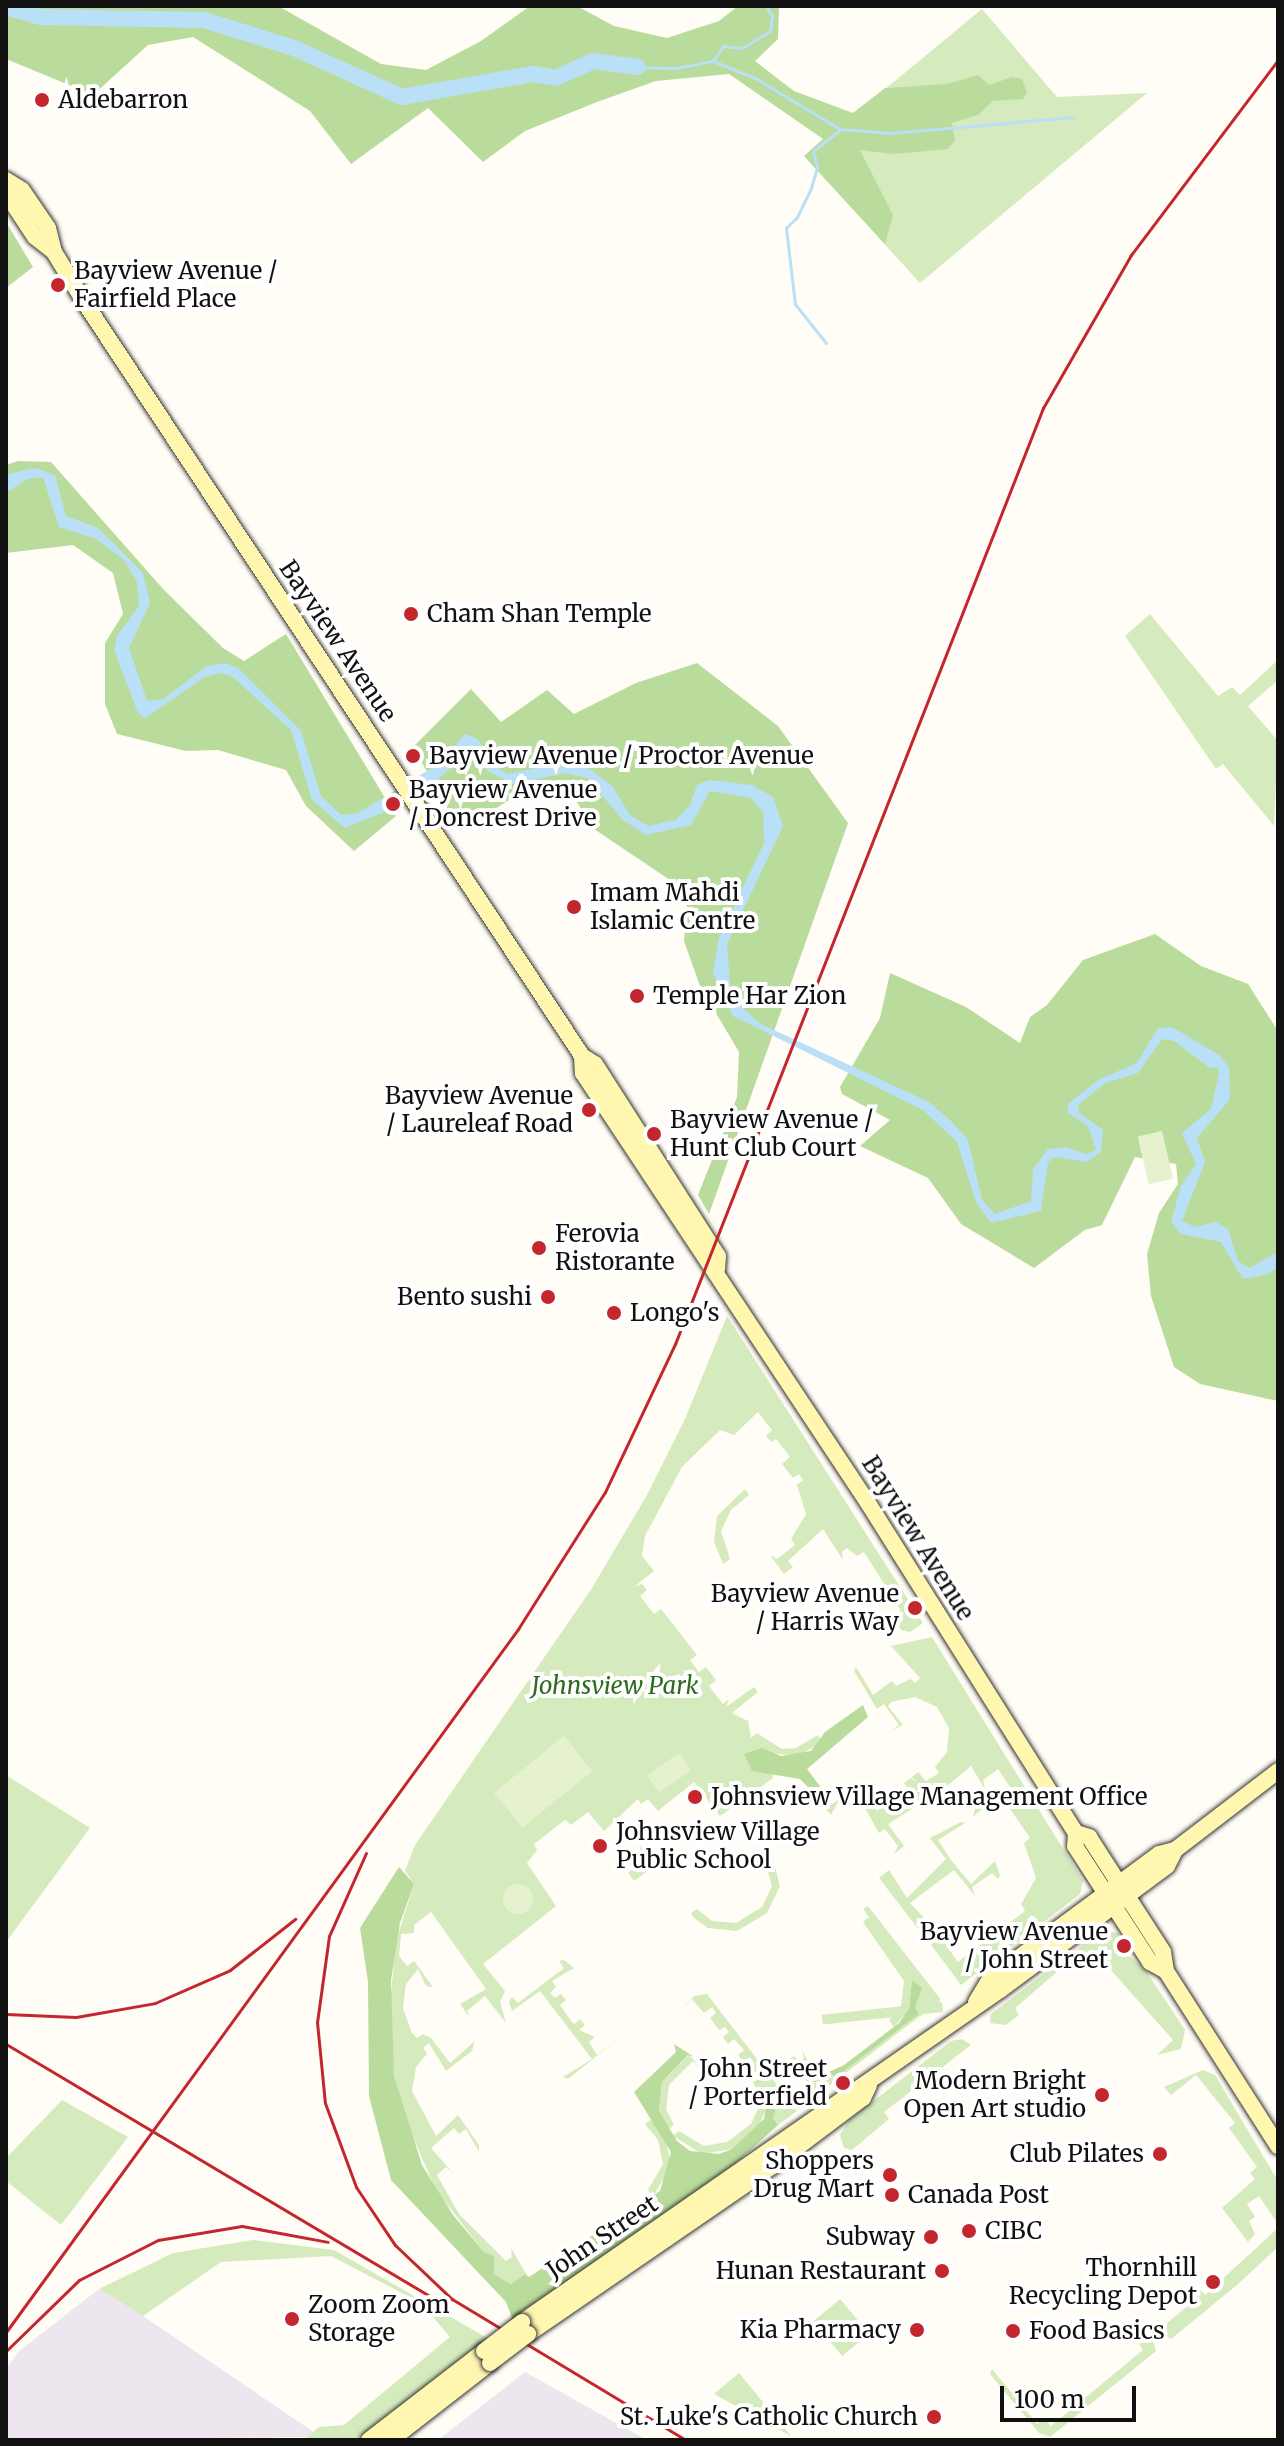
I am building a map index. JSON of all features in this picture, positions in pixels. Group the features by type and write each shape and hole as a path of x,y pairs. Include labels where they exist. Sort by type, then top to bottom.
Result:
{"main road":[{"name":"Bayview Avenue","path":"6,180 22,190 48,228 54,252 582,1056 595,1064 718,1256 717,1269 1076,1833 1075,1846 1163,1952 1166,1971 1278,2146"},
{"name":"John Street","path":"369,2440 525,2328 771,2167 863,2098 869,2085 975,2003 990,1979 1116,1894 1159,1854 1175,1850 1278,1771"},
{"name":"John Street","path":"391,2440 487,2357"}],"shaded area":[{"path":"99,2289 321,2437 6,2440 6,2369 19,2351"},
{"path":"525,2372 647,2440 438,2440"}],"green space":[{"path":"6,6 278,6 381,64 426,70 481,41 530,6 577,6 614,26 667,38 719,21 738,6 779,6 778,39 755,61 794,91 853,113 885,88 947,84 978,75 989,85 1012,77 1022,79 1027,92 1023,99 993,101 978,115 952,123 955,141 948,149 893,154 860,150 893,215 885,244 804,156 823,139 729,74 656,81 597,102 525,131 483,162 428,108 351,164 310,111 193,37 148,45 93,95 6,59"},
{"path":"982,9 1057,97 1147,93 920,283 804,156"},
{"path":"6,222 33,267 6,288"},
{"path":"18,461 51,462 164,590 223,648 244,661 286,634 396,816 354,851 306,806 286,770 218,750 186,751 117,734 105,704 105,643 123,614 113,573 73,545 6,553 6,465"},
{"path":"1150,614 1218,696 1232,687 1240,695 1278,660 1278,680 1248,706 1278,741 1274,826 1223,764 1216,769 1125,636"},
{"path":"697,663 778,726 848,823 709,1214 698,1195 737,1097 739,1052 700,986 684,941 687,904 670,880 594,829 571,793 541,780 460,831 413,747 471,689 501,722 547,690 574,714 636,683"},
{"path":"1155,934 1201,966 1248,984 1278,1031 1278,1401 1200,1384 1174,1367 1151,1296 1147,1254 1159,1213 1178,1184 1176,1164 1135,1157 1102,1225 1085,1230 1034,1268 961,1224 928,1178 860,1146 890,1120 842,1094 840,1087 880,1018 890,973 966,1007 1020,1043 1030,1017 1047,1005 1083,960"},
{"path":"1162,1131 1173,1179 1149,1184 1138,1137"},
{"name":"Johnsview Park","path":"727,1316 923,1623 910,1632 901,1630 894,1616 901,1611 864,1552 857,1556 847,1548 842,1552 843,1560 823,1529 788,1561 793,1567 784,1574 770,1555 777,1559 795,1545 791,1539 806,1514 797,1485 803,1480 799,1474 793,1478 782,1464 790,1457 776,1439 771,1442 766,1436 772,1430 758,1412 734,1435 720,1430 682,1467 645,1536 642,1556 654,1571 634,1587 642,1584 647,1590 640,1596 654,1614 661,1609 697,1655 690,1660 699,1672 706,1667 716,1680 709,1686 723,1704 729,1699 726,1707 754,1687 758,1692 732,1713 748,1721 751,1738 757,1733 782,1749 796,1748 818,1735 823,1742 798,1756 769,1753 773,1778 720,1816 694,1782 658,1811 648,1799 641,1804 638,1799 604,1831 588,1812 571,1825 565,1820 534,1844 537,1850 527,1863 556,1906 483,1964 505,1991 500,2002 506,2023 485,1996 467,2011 470,2018 460,2004 486,1989 431,1912 414,1925 414,1933 401,1934 399,1956 407,1966 414,1961 433,1987 426,1986 418,1969 406,1984 403,2008 412,2033 417,2038 423,2034 431,2038 450,2063 475,2041 472,2051 446,2071 429,2043 423,2048 427,2054 416,2067 412,2091 436,2136 458,2115 479,2145 479,2152 466,2129 459,2134 454,2128 431,2148 453,2173 446,2167 437,2175 459,2214 506,2261 512,2257 511,2248 528,2277 525,2274 511,2284 494,2274 484,2252 436,2190 403,2114 394,2076 389,2015 396,1941 414,1884 405,1871 415,1845 592,1588 647,1495 685,1419"},
{"path":"745,1489 749,1495 731,1510 721,1531 730,1559 723,1564 714,1542 717,1516"},
{"path":"932,1637 1083,1881 1080,1894 961,1985 929,1942 939,1935 958,1962 1025,1911 1021,1904 1036,1878 1024,1843 1030,1838 999,1793 973,1817 975,1809 1002,1787 1007,1794 1012,1790 998,1769 983,1780 985,1789 971,1766 941,1791 936,1785 930,1789 934,1795 888,1824 904,1846 894,1854 898,1846 885,1829 879,1833 856,1792 838,1802 831,1815 826,1809 859,1783 877,1811 908,1788 904,1783 911,1778 917,1783 912,1777 918,1772 926,1781 939,1773 935,1767 947,1752 949,1728 937,1707 915,1697 891,1702 888,1706 903,1725 892,1730 899,1725 884,1704 877,1709 854,1671 856,1667 873,1695 892,1681 896,1686 911,1679 915,1683 920,1678 891,1646"},
{"path":"863,1705 868,1717 807,1769 822,1789 815,1794 800,1779 752,1771 744,1754 762,1748 781,1756 811,1751 825,1732"},
{"path":"564,1736 592,1771 522,1828 494,1793"},
{"path":"679,1753 691,1770 659,1793 647,1775"},
{"path":"6,1775 90,1828 6,1942"},
{"path":"961,1822 965,1823 938,1840 951,1860 971,1884 995,1861 1000,1875 998,1879 992,1873 972,1887 975,1896 954,1870 910,1903 933,1927 923,1935 879,1878 889,1870 907,1898 946,1859 930,1838"},
{"path":"665,1844 672,1853 634,1881 628,1873 636,1866 641,1846 649,1856"},
{"path":"771,1852 780,1886 767,1913 737,1931 708,1928 694,1918 691,1913 697,1909 712,1921 736,1923 762,1907 772,1886 764,1857"},
{"path":"399,1867 414,1884 400,1923 391,1980 394,2076 422,2165 453,2215 484,2252 494,2256 494,2274 511,2284 525,2274 529,2277 660,2191 671,2152 634,2092 676,2052 674,2044 694,2057 688,2055 662,2082 659,2111 677,2141 690,2151 719,2154 732,2149 764,2119 769,2090 779,2098 773,2118 778,2125 736,2163 513,2320 506,2302 391,2180 369,2096 368,1982 360,1928"},
{"path":"518,1884 529,1888 533,1899 529,1910 518,1914 507,1910 503,1899 507,1888"},
{"path":"868,1906 941,2000 817,2095 790,2059 794,2056 799,2062 804,2058 802,2050 817,2077 831,2073 835,2078 919,2014 912,1980 909,2009 894,2027 889,2020 901,2006 904,1981 863,1922 869,1917 863,1909"},
{"path":"1098,1930 1118,1933 1126,1953 1146,1971 1185,2030 1181,2049 1157,2055 1173,2040 1094,1951 1072,1955"},
{"path":"1072,1959 1015,2008 1019,2015 1006,2025 990,2023 991,2014 1062,1960"},
{"path":"564,1960 574,1968 552,1981 556,1987 550,1993 555,1998 561,1994 566,2000 560,2005 569,2018 574,2024 580,2019 585,2025 579,2030 595,2037 589,2042 597,2055 623,2035 568,2079 563,2077 592,2059 540,1991 512,2011 509,2002 512,1997 518,2003 564,1968 559,1961"},
{"path":"912,1980 922,1988 915,2008 919,2014 835,2078 831,2073 817,2077 805,2070 812,2064 822,2075 844,2065 899,2023 909,2009"},
{"path":"707,1994 797,2111 778,2125 773,2118 779,2098 769,2103 757,2130 732,2149 702,2154 673,2136 679,2131 704,2146 727,2142 751,2124 761,2102 748,2068 754,2063 750,2057 743,2062 738,2055 744,2050 734,2039 728,2044 723,2037 729,2032 725,2027 719,2030 710,2018 716,2013 712,2007 704,2013 692,1999 675,2017 694,1996"},
{"path":"942,2002 943,2012 823,2025 822,2015"},
{"path":"962,2039 971,2045 884,2112 889,2119 852,2150 844,2148 840,2135 849,2120 951,2041"},
{"path":"689,2055 704,2071 693,2061 669,2085 666,2109 674,2125 668,2129 659,2111 662,2082"},
{"path":"1203,2070 1215,2075 1278,2181 1278,2224 1259,2196 1247,2204 1255,2217 1249,2221 1255,2234 1248,2242 1222,2208 1255,2179 1250,2173 1257,2167 1229,2128 1235,2123 1196,2075 1171,2095 1164,2087"},
{"path":"62,2100 128,2137 61,2225 6,2181 6,2158"},
{"path":"652,2119 665,2136 671,2165 653,2197 648,2190 663,2164 658,2140 645,2124"},
{"path":"1278,2228 1278,2247 1171,2339 1163,2335 1157,2320 1166,2324 1195,2300 1192,2292 1198,2287 1205,2295"},
{"path":"253,2240 334,2250 489,2339 356,2440 304,2440 319,2427 344,2425 450,2337 421,2303 331,2256 221,2262 143,2316 99,2289 173,2253"},
{"path":"840,2299 869,2333 842,2356 813,2321"},
{"path":"1144,2339 1153,2341 1156,2351 1050,2437 1039,2433 990,2374 992,2369 1037,2424 1045,2419 1051,2426 1143,2350 1139,2344"},
{"path":"739,2373 791,2436 714,2394"}],"water":[{"path":"35,468 55,475 66,516 98,528 143,573 150,603 129,648 147,701 163,699 207,666 225,663 238,668 301,731 321,796 341,815 358,813 440,763 465,734 478,739 492,764 507,774 562,763 590,769 612,786 630,815 648,826 676,820 690,805 697,785 709,780 752,785 773,797 783,826 727,944 731,997 759,1023 929,1102 968,1140 982,1200 995,1214 1031,1201 1033,1169 1048,1149 1065,1147 1086,1154 1096,1150 1088,1126 1068,1113 1068,1104 1098,1080 1137,1063 1158,1028 1172,1027 1219,1055 1229,1067 1230,1099 1197,1138 1205,1162 1182,1221 1195,1227 1216,1222 1228,1229 1238,1261 1249,1268 1278,1252 1278,1266 1269,1274 1243,1279 1221,1242 1181,1234 1171,1222 1181,1186 1196,1164 1182,1133 1211,1109 1219,1073 1218,1067 1210,1068 1174,1041 1162,1039 1138,1073 1105,1083 1078,1105 1079,1113 1103,1130 1101,1152 1087,1162 1055,1157 1048,1162 1041,1211 991,1223 976,1202 957,1142 923,1110 733,1016 713,973 719,938 764,843 763,812 751,798 710,791 691,825 646,835 623,820 587,778 566,773 513,784 489,772 472,749 435,782 394,808 345,828 312,800 291,730 233,677 221,673 205,677 145,718 138,713 114,650 117,636 139,606 137,582 124,560 96,539 59,527 43,477 27,479 6,493 8,474"}],"waterway":[{"path":"638,67 676,68 713,61 723,46 742,48 770,31 772,16 766,6"},
{"path":"6,7 42,17 204,20 294,48 402,97 533,74 556,78 593,61 638,67"},
{"path":"713,61 755,78 840,129 891,133 1073,117"},
{"path":"826,343 795,304 786,228 797,217 811,188 817,167 813,151 840,130"}],"railway":[{"path":"6,2332 518,1629 605,1492 675,1344 1043,408 1131,255 1278,60"},
{"path":"366,1853 329,1936 317,2022 325,2103 356,2187 395,2245 452,2299 686,2440"},
{"path":"6,2014 76,2017 155,2003 230,1970 295,1919"},
{"path":"6,2044 448,2307"},
{"path":"6,2351 79,2280 158,2240 242,2226 328,2242"}],"place":[{"name":"Aldebarron","path":"42,100"},
{"name":"Bayview Avenue / Fairfield Place","path":"58,285"},
{"name":"Cham Shan Temple","path":"411,614"},
{"name":"Bayview Avenue / Proctor Avenue","path":"413,756"},
{"name":"Bayview Avenue / Doncrest Drive","path":"393,804"},
{"name":"Imam Mahdi Islamic Centre","path":"574,907"},
{"name":"Temple Har Zion","path":"637,996"},
{"name":"Bayview Avenue / Laureleaf Road","path":"589,1110"},
{"name":"Bayview Avenue / Hunt Club Court","path":"654,1134"},
{"name":"Ferovia Ristorante","path":"539,1248"},
{"name":"Bento sushi","path":"548,1297"},
{"name":"Longo's","path":"614,1313"},
{"name":"Bayview Avenue / Harris Way","path":"915,1608"},
{"name":"Johnsview Village Management Office","path":"695,1797"},
{"name":"Johnsview Village Public School","path":"600,1846"},
{"name":"Bayview Avenue / John Street","path":"1124,1946"},
{"name":"John Street / Porterfield","path":"843,2083"},
{"name":"Modern Bright Open Art studio","path":"1102,2095"},
{"name":"Club Pilates","path":"1160,2154"},
{"name":"Shoppers Drug Mart","path":"890,2175"},
{"name":"Canada Post","path":"892,2195"},
{"name":"CIBC","path":"969,2231"},
{"name":"Subway","path":"931,2237"},
{"name":"Hunan Restaurant","path":"942,2271"},
{"name":"Thornhill Recycling Depot","path":"1213,2282"},
{"name":"Zoom Zoom Storage","path":"292,2319"},
{"name":"Kia Pharmacy","path":"917,2330"},
{"name":"Food Basics","path":"1013,2331"},
{"name":"St. Luke's Catholic Church","path":"934,2417"}]}
